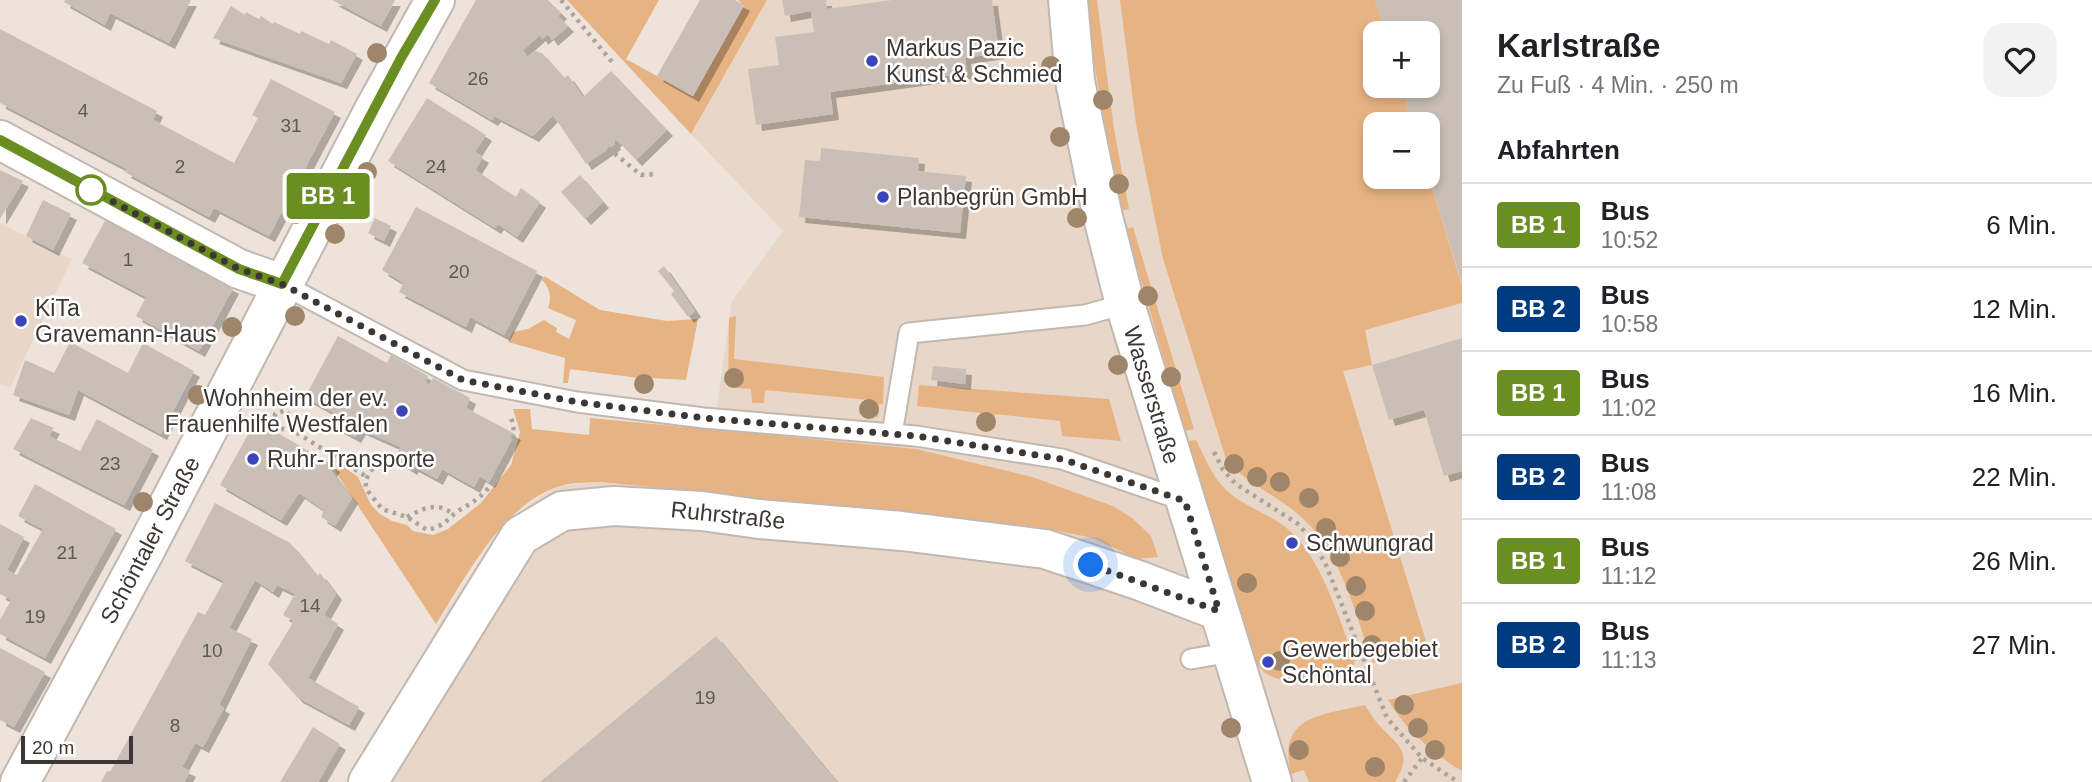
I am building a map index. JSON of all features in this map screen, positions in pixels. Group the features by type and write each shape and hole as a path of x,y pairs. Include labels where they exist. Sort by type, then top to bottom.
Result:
{"street":[{"name":"Schöntaler Straße","path":"20,782 142,556 401,58 435,0"},
{"name":"Wasserstraße","path":"1068,0 1075,81 1102,213 1125,304 1272,782"},
{"path":"0,140 239,269 282,284"},
{"name":"Ruhrstraße","path":"368,782 520,536 562,511 614,506 702,511 759,519 902,531 1045,549 1219,611"}],"lane":[{"path":"282,284 463,380 564,400 704,418 892,434 1062,459 1185,501"},
{"path":"892,434 909,333 1085,315 1125,304"},
{"path":"1191,659 1232,652"}],"path":[{"path":"561,0 612,62"},
{"path":"607,149 641,175 654,174"},
{"path":"377,461 367,477 367,490 382,509 407,517 427,530 442,527 453,515 478,498 510,454 514,441 513,424 498,388"},
{"path":"294,430 288,432 278,426 275,414 286,410 294,430 367,477"},
{"path":"1208,441 1223,470 1236,484 1298,524 1312,540 1326,565 1387,718 1422,758 1458,782"},
{"path":"407,517 434,507 441,507 453,515"},
{"path":"1404,782 1422,758"}],"shaded area":[{"path":"567,0 659,0 626,59 693,96 744,6 738,0 767,0 691,134"},
{"name":"Gewerbegebiet Schöntal","path":"767,0 1462,0 1462,782 347,782 376,743 443,617 488,548 531,503 558,486 601,482 705,492 732,301 783,231 691,134"},
{"path":"1088,0 1097,0 1114,129 1129,209 1120,211 1091,45"},
{"path":"1120,0 1375,0 1382,21 1363,21 1363,98 1405,98 1409,112 1363,112 1363,189 1433,189 1462,286 1462,303 1365,330 1372,365 1343,371 1429,651 1373,663 1344,581 1323,542 1310,525 1294,511 1250,481 1226,459 1163,259 1136,124"},
{"name":"KiTa Gravemann-Haus","path":"0,223 72,259 10,388 0,384"},
{"path":"1133,227 1194,429 1185,431 1126,229"},
{"path":"544,276 600,310 667,321 698,319 686,380 651,378 650,392 637,390 638,378 570,369 568,383 563,383 565,358 508,342 513,332 528,329 544,320 557,328 556,332 569,339 576,320 548,308 550,296 542,280"},
{"path":"736,316 734,359 884,377 883,404 879,404 878,417 862,415 869,400 765,390 764,403 752,403 751,389 728,387 729,318"},
{"path":"919,385 1109,399 1121,441 1062,436 1060,421 995,414 994,429 979,426 980,413 917,406"},
{"path":"513,409 530,409 532,429 589,435 590,418 916,449 1032,477 1113,506 1132,518 1151,536 1158,557 1137,559 1093,538 1038,527 601,482 573,483 537,496 502,526 473,565 436,624 335,471 338,463 358,477 371,505 380,514 407,525 413,531 433,535 448,529 481,503 511,465 520,432"},
{"path":"1196,440 1211,470 1231,495 1281,524 1308,552 1337,613 1355,660 1353,668 1298,680 1271,677 1261,669 1253,656 1188,441"},
{"path":"1462,683 1462,771 1420,740 1388,700"},
{"path":"1365,705 1401,750 1403,763 1395,782 1309,782 1304,770 1291,774 1288,755 1290,740 1297,729 1319,716"}],"building":[{"path":"191,0 169,43 110,13 105,25 64,2"},
{"path":"332,0 395,0 381,26"},
{"path":"476,0 548,0 561,13 558,16 568,26 552,40 548,34 542,39 540,35 523,50 527,57 535,51 542,53 564,78 568,75 583,97 611,71 667,130 636,160 617,140 586,164 553,115 533,136 495,116 492,120 429,83"},
{"path":"700,0 735,0 744,5 693,96 657,76"},
{"name":"Markus Pazic Kunst & Schmied","path":"782,0 826,0 827,9 892,0 992,0 999,53 965,58 967,73 830,92 833,114 756,125 748,69 779,65 775,37 814,32 811,11 785,16"},
{"path":"1375,0 1462,0 1462,284 1433,189 1440,189 1440,112 1409,112 1405,98 1440,98 1440,21 1382,21"},
{"path":"231,6 245,15 246,12 259,19 261,16 273,24 274,22 300,34 301,31 329,44 331,40 357,54 341,83 213,38"},
{"path":"0,29 157,111 153,120 234,163 258,118 252,115 271,79 335,112 269,236 214,208 209,217 125,172 127,169 0,103"},
{"path":"427,98 486,135 475,152 483,157 475,170 516,197 521,188 540,202 517,237 498,224 495,228 388,161"},
{"name":"Planbegrün GmbH","path":"821,148 919,158 918,171 966,176 960,233 799,217 805,160 820,161"},
{"path":"0,170 23,181 0,219"},
{"path":"580,175 603,202 585,219 561,192"},
{"path":"43,200 71,214 53,250 26,236"},
{"path":"416,207 537,271 504,335 470,317 466,327 399,292 404,283 382,270"},
{"path":"375,218 391,226 384,241 368,233"},
{"path":"106,219 233,288 199,351 136,316 146,297 82,263"},
{"path":"664,266 695,311 688,317 671,294 674,291 658,271"},
{"name":"Wohnheim der ev. Frauenhilfe Westfalen","path":"338,336 387,363 391,355 428,376 425,382 429,385 433,378 470,398 466,408 515,434 489,482 480,476 474,487 442,469 437,479 413,466 411,469 394,458 401,447 360,429 355,437 333,425 338,415 305,397"},
{"path":"1462,338 1462,471 1444,476 1424,410 1389,420 1372,365"},
{"path":"70,342 128,373 143,343 194,371 161,434 78,390 69,415 13,395 25,360 54,373"},
{"path":"933,366 966,369 965,384 931,380"},
{"path":"31,418 54,428 49,436 80,451 97,419 153,450 124,505 13,449"},
{"path":"256,420 334,466 331,471 352,498 335,526 321,517 324,510 299,493 281,520 220,485"},
{"path":"35,484 116,529 45,658 0,634 0,620 11,600 0,594 0,524 24,537 7,570 17,575 43,529 18,516"},
{"path":"215,503 290,543 317,576 320,573 336,594 324,615 338,624 308,678 359,707 349,725 297,697 268,664 294,621 283,615 295,594 277,585 273,592 255,580 229,628 252,639 219,705 224,708 203,747 195,743 182,767 190,771 184,782 101,782 107,771 110,772 198,612 205,615 224,581 185,561"},
{"path":"716,636 837,782 540,782"},
{"path":"0,648 45,672 14,727 0,720"},
{"path":"313,727 340,744 318,782 280,782"}],"bus line":[{"path":"0,140 239,269 282,284 401,58 435,0"}],"place":[{"name":"Markus Pazic Kunst & Schmied","path":"872,61"},
{"name":"Planbegrün GmbH","path":"883,197"},
{"name":"KiTa Gravemann-Haus","path":"21,321"},
{"name":"Wohnheim der ev. Frauenhilfe Westfalen","path":"402,411"},
{"name":"Ruhr-Transporte","path":"253,459"},
{"name":"Schwungrad","path":"1292,543"},
{"name":"Gewerbegebiet Schöntal","path":"1268,662"}],"route":[{"path":"91,190 239,269 282,284 463,380 577,402 704,418 916,436 1062,459 1185,501 1219,611 1091,565"}]}
